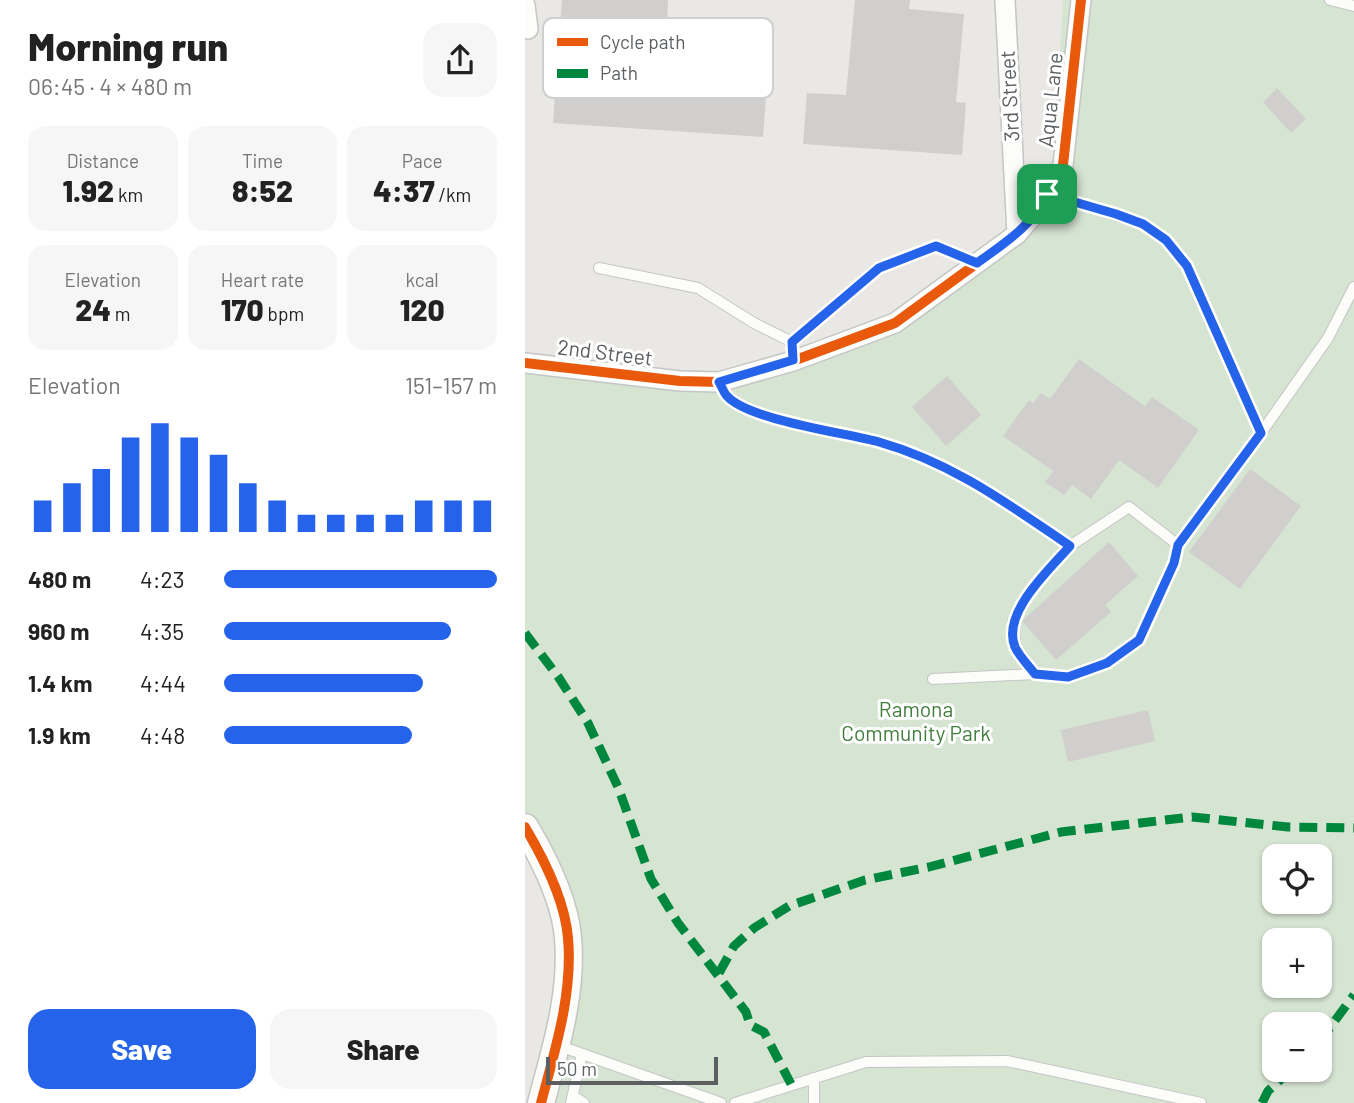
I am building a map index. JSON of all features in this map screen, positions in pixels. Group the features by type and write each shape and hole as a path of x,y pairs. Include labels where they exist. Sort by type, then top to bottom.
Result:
{"street":[{"name":"3rd Street","path":"1005,0 1017,234"},
{"name":"Aqua Lane","path":"680,381 719,382 793,351 895,323 1017,234 1043,204 1063,165 1081,0"},
{"path":"525,5 529,29"},
{"name":"2nd Street","path":"525,363 680,381"},
{"path":"525,827 537,847 561,905 568,938 563,1023 541,1103"}],"lane":[{"path":"1329,0 1354,6"},
{"path":"1047,194 1143,224 1166,240 1187,266 1261,433"},
{"path":"599,268 698,288 793,351 879,268 936,246 977,263"},
{"path":"933,679 1035,674 1068,677 1107,663 1139,640 1174,563 1178,545 1328,338 1354,287"},
{"path":"719,382 728,397 748,408 791,422 881,443 962,474 1070,546"},
{"path":"1035,674 1015,646 1013,621 1031,590 1070,546 1129,506 1178,545"},
{"path":"557,1045 721,1103"},
{"path":"582,1054 572,1100 584,1103"},
{"path":"735,1103 866,1062 1007,1061 1201,1103"},
{"path":"814,1079 814,1103"}],"green space":[{"name":"Ramona Community Park","path":"1063,0 1354,0 1354,1103 541,1103 567,957 525,827 525,366 680,382 868,336 1025,227 1052,185"}],"building":[{"path":"562,0 668,0 667,18 561,18"},
{"path":"855,0 910,0 909,9 964,14 956,102 966,103 962,155 803,144 807,93 846,95"},
{"path":"1277,88 1306,119 1291,133 1263,102"},
{"path":"555,98 766,98 763,137 553,123"},
{"path":"1079,359 1145,406 1152,397 1199,430 1158,488 1119,460 1091,499 1072,485 1064,495 1045,482 1053,471 1003,436 1029,400 1033,403 1041,393 1050,399"},
{"path":"947,376 981,415 946,446 912,407"},
{"path":"1250,469 1301,506 1240,589 1189,552"},
{"path":"1109,542 1138,576 1105,605 1111,612 1056,660 1022,621"},
{"path":"1148,710 1155,741 1068,762 1061,730"}],"marked path":[{"path":"525,633 588,723 618,787 651,879 678,923 746,1012 750,1025 764,1032 791,1084"},
{"path":"719,973 734,946 754,928 789,906 865,880 929,867 1061,832 1192,817 1288,827 1354,828"},
{"path":"1332,1025 1354,995"},
{"path":"1262,1103 1268,1091 1278,1082"}],"cycle path":[{"path":"525,363 680,381 719,382 793,361 895,323 1017,234 1043,204 1063,165 1081,0"},
{"path":"525,827 558,895 568,938 565,1001 541,1103"}],"route":[{"path":"1047,194 1143,224 1166,240 1187,266 1261,433 1178,545 1174,563 1139,640 1107,663 1068,677 1035,674 1015,646 1013,621 1031,590 1070,546 962,474 881,443 791,422 748,408 728,397 719,382 793,360 792,342 879,268 936,246 977,263 1017,234 1043,204 1047,194"}]}
